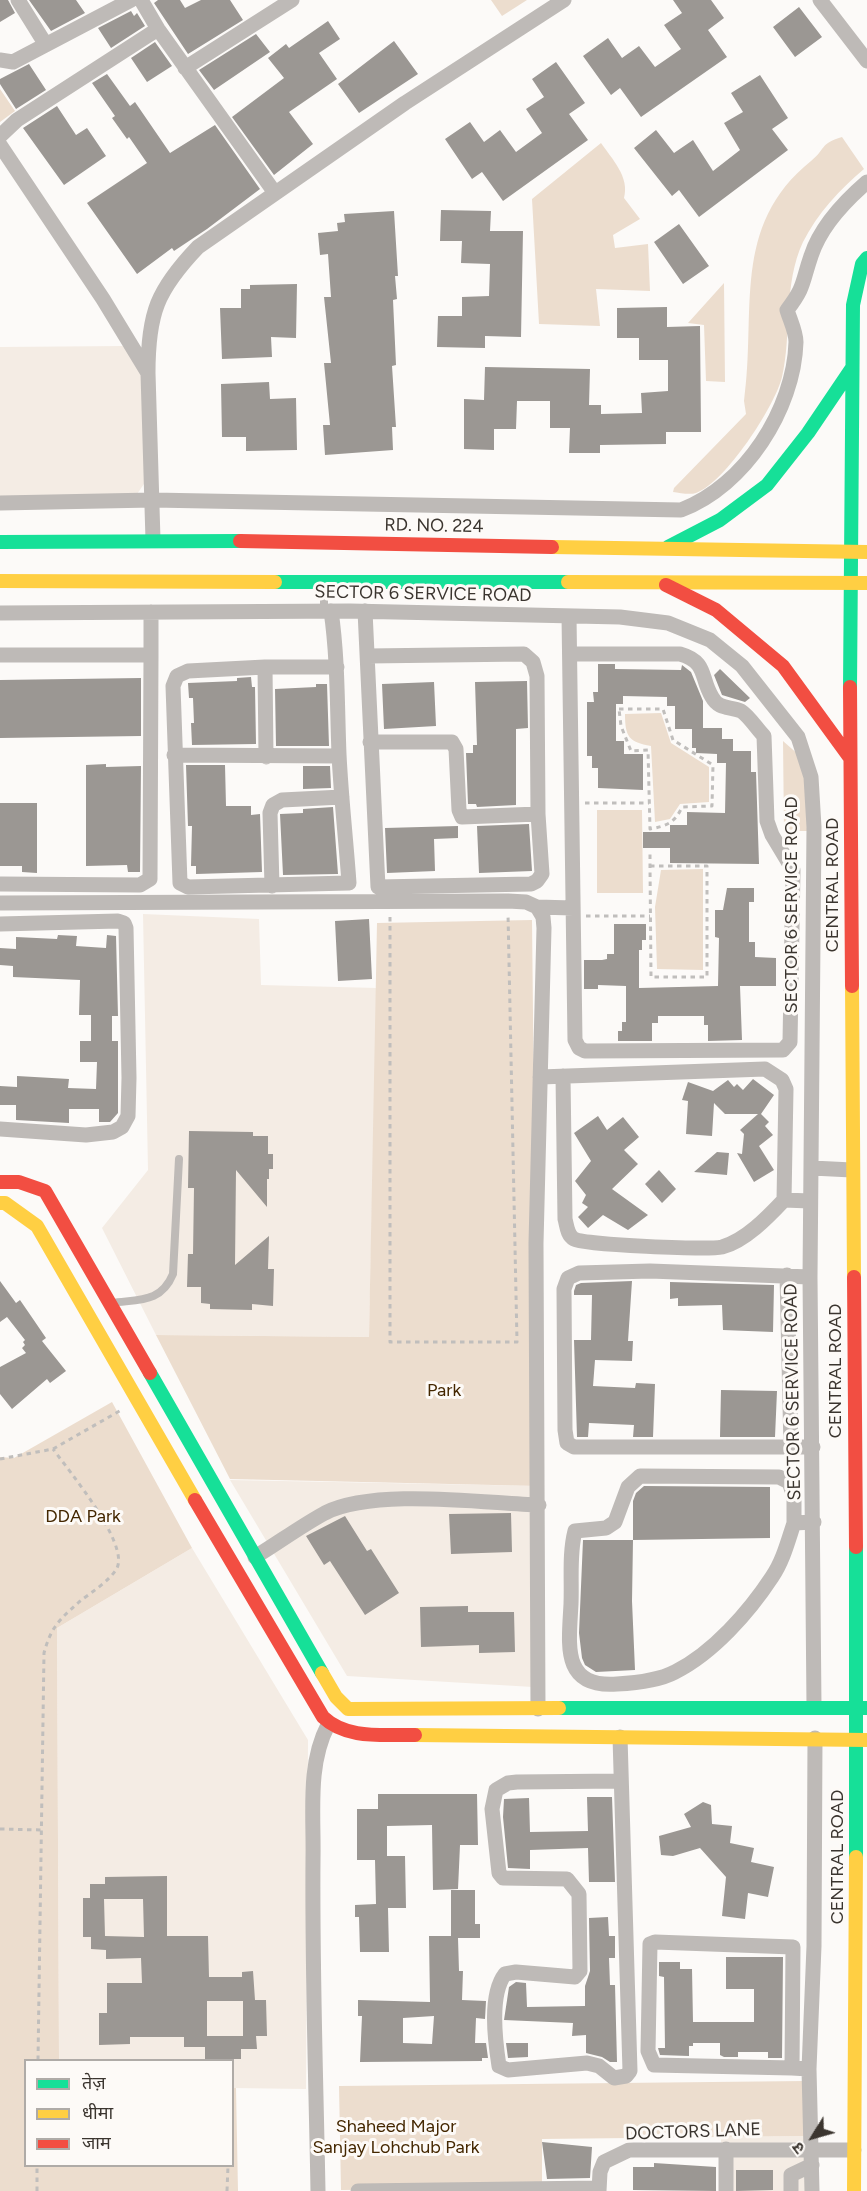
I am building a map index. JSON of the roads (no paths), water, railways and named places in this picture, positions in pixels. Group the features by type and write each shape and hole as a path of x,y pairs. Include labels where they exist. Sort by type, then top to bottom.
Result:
{"main road":[{"name":"CENTRAL ROAD","path":"854,2191 862,1708 852,1170 849,551 853,305 862,264 867,258"},
{"path":"664,548 720,520 767,485 808,433 852,368"},
{"name":"RD. NO. 224","path":"0,542 153,540 867,552"},
{"path":"0,581 867,583"},
{"path":"662,584 716,609 783,666 850,758"},
{"path":"0,1182 19,1182 45,1191 336,1697 348,1709 814,1706 862,1708"},
{"path":"0,1203 5,1203 37,1226 317,1711 328,1725 343,1732 368,1734 862,1740"}],"street":[{"path":"18,0 46,45"},
{"path":"0,60 13,62 130,0"},
{"path":"141,0 158,30 275,193"},
{"path":"185,68 292,0"},
{"path":"153,540 148,373 149,326 161,293 174,272 198,247 275,193 405,103 564,0"},
{"path":"820,0 867,62"},
{"path":"0,136 17,120 158,30"},
{"path":"0,145 103,299 148,373"},
{"path":"0,503 153,500 681,510 697,504 745,463 766,433 783,402 796,340 787,310 803,290 811,254 833,217 867,182"},
{"path":"328,611 337,667 339,756 350,902"},
{"path":"366,611 370,742 382,896"},
{"name":"SECTOR 6 SERVICE ROAD","path":"0,613 366,611 620,617 668,623 710,640 742,666 798,737 811,777 814,827 810,1201 814,1706"},
{"path":"0,884 140,885 150,879 151,612"},
{"path":"569,616 575,1040 579,1048 585,1051 783,1050 790,1042 793,870 767,821 764,736 741,711 717,704 711,696 702,670 689,656 680,654 571,654"},
{"path":"0,903 350,902 382,896 531,884 537,881 542,874 538,814 537,676 533,662 524,654 368,656"},
{"path":"0,655 151,655"},
{"path":"337,667 265,667 188,671 177,676 173,686 180,884 188,887 349,883"},
{"path":"265,667 266,757"},
{"path":"370,742 452,742 456,749 459,810 462,817 538,814"},
{"path":"174,755 339,756"},
{"path":"272,886 270,813 273,805 282,800 342,797"},
{"path":"382,896 526,902 537,907 573,912"},
{"path":"537,907 543,917 536,1244 539,1505 538,1709"},
{"path":"0,924 118,921 124,923 128,975 129,1078 128,1116 122,1127 113,1132 86,1135 0,1129"},
{"path":"790,1042 812,1042"},
{"path":"540,1077 563,1076 765,1069 782,1080 786,1089 784,1200 760,1225 722,1247 576,1240 569,1234 565,1219 563,1076"},
{"path":"812,1168 852,1170"},
{"path":"784,1200 810,1201"},
{"path":"810,1277 650,1271 579,1273 568,1278 564,1289 565,1430 567,1443 574,1447 813,1447"},
{"path":"787,1275 791,1448"},
{"path":"640,1476 779,1477 789,1482 794,1497 794,1522 772,1577 732,1626 692,1661 674,1673 637,1683 609,1684 583,1679 576,1672 569,1644 575,1532 606,1528 615,1522 628,1487 640,1476"},
{"path":"255,1557 326,1513 360,1503 412,1500 539,1505"},
{"path":"794,1522 814,1522"},
{"path":"318,2191 312,1939 314,1804 316,1753 328,1725"},
{"path":"620,1737 630,2071 626,2076 614,2078 599,2066 587,2063 508,2070 499,2066 495,2037 497,1984 505,1974 516,1972 575,1977 580,1971 579,1894 567,1879 503,1878 499,1873 492,1809 496,1790 508,1783 517,1782 621,1781"},
{"path":"812,2191 809,2069 814,1946 815,1738"},
{"path":"809,2069 654,2065 648,2051 648,1952 650,1944 656,1942 814,1946"},
{"path":"792,2068 793,1947"},
{"name":"DOCTORS LANE","path":"599,2190 604,2162 629,2150 854,2150"},
{"path":"726,2150 726,2191"},
{"path":"791,2191 791,2175 812,2165"},
{"path":"358,2191 599,2190"}],"lane":[{"path":"324,582 328,611"},
{"path":"110,1303 159,1296 168,1287 172,1274 179,1159"}],"park label":[{"name":"Park","path":"444,1391"},
{"name":"DDA Park","path":"83,1517"},
{"name":"Shaheed Major Sanjay Lohchub Park","path":"396,2137"}]}
